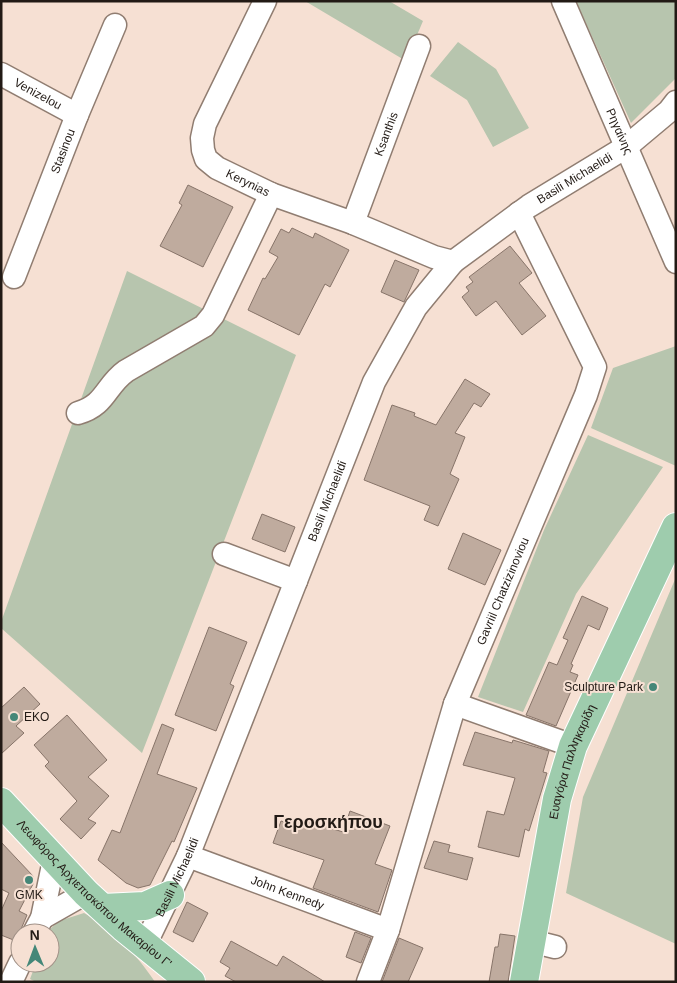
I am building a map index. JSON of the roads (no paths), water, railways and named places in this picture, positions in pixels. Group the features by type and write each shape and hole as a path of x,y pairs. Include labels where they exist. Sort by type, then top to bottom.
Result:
{"main road":[{"name":"Ευαγόρα Παλληκαρίδη","path":"524,982 543,944 557,799 573,746 676,528"},
{"name":"Λεωφόρος Αρχιεπισκόπου Μακαρίου Γ'","path":"1,802 94,901 191,982"},
{"path":"94,901 146,906 170,894"}],"street":[{"name":"Kerynias","path":"265,1 205,124 202,138 206,159 217,168 271,194 353,223 434,257 453,262"},
{"name":"Ρηγαίνης","path":"563,1 676,262"},
{"name":"Stasinou","path":"14,277 77,115 115,25"},
{"name":"Ksanthis","path":"353,223 419,46"},
{"name":"Venizelou","path":"1,74 77,115"},
{"name":"Basili Michaelidi","path":"145,945 188,856 374,382 416,307 453,262 519,213 626,147 676,102"},
{"path":"78,413 100,403 114,380 126,371 204,326 217,309 271,194"},
{"name":"Gavriil Chatzizinoviou","path":"368,982 388,930 455,704 586,395 595,367 519,213"},
{"path":"224,554 296,582"},
{"path":"455,704 573,746"},
{"name":"John Kennedy","path":"188,856 388,930"},
{"path":"39,923 54,860"},
{"path":"45,923 94,901"}],"place":[{"name":"Sculpture Park","path":"653,687"},
{"name":"EKO","path":"14,717"},
{"name":"GMK","path":"29,880"}],"district":[{"name":"Γεροσκήπου","path":"328,822"}]}
